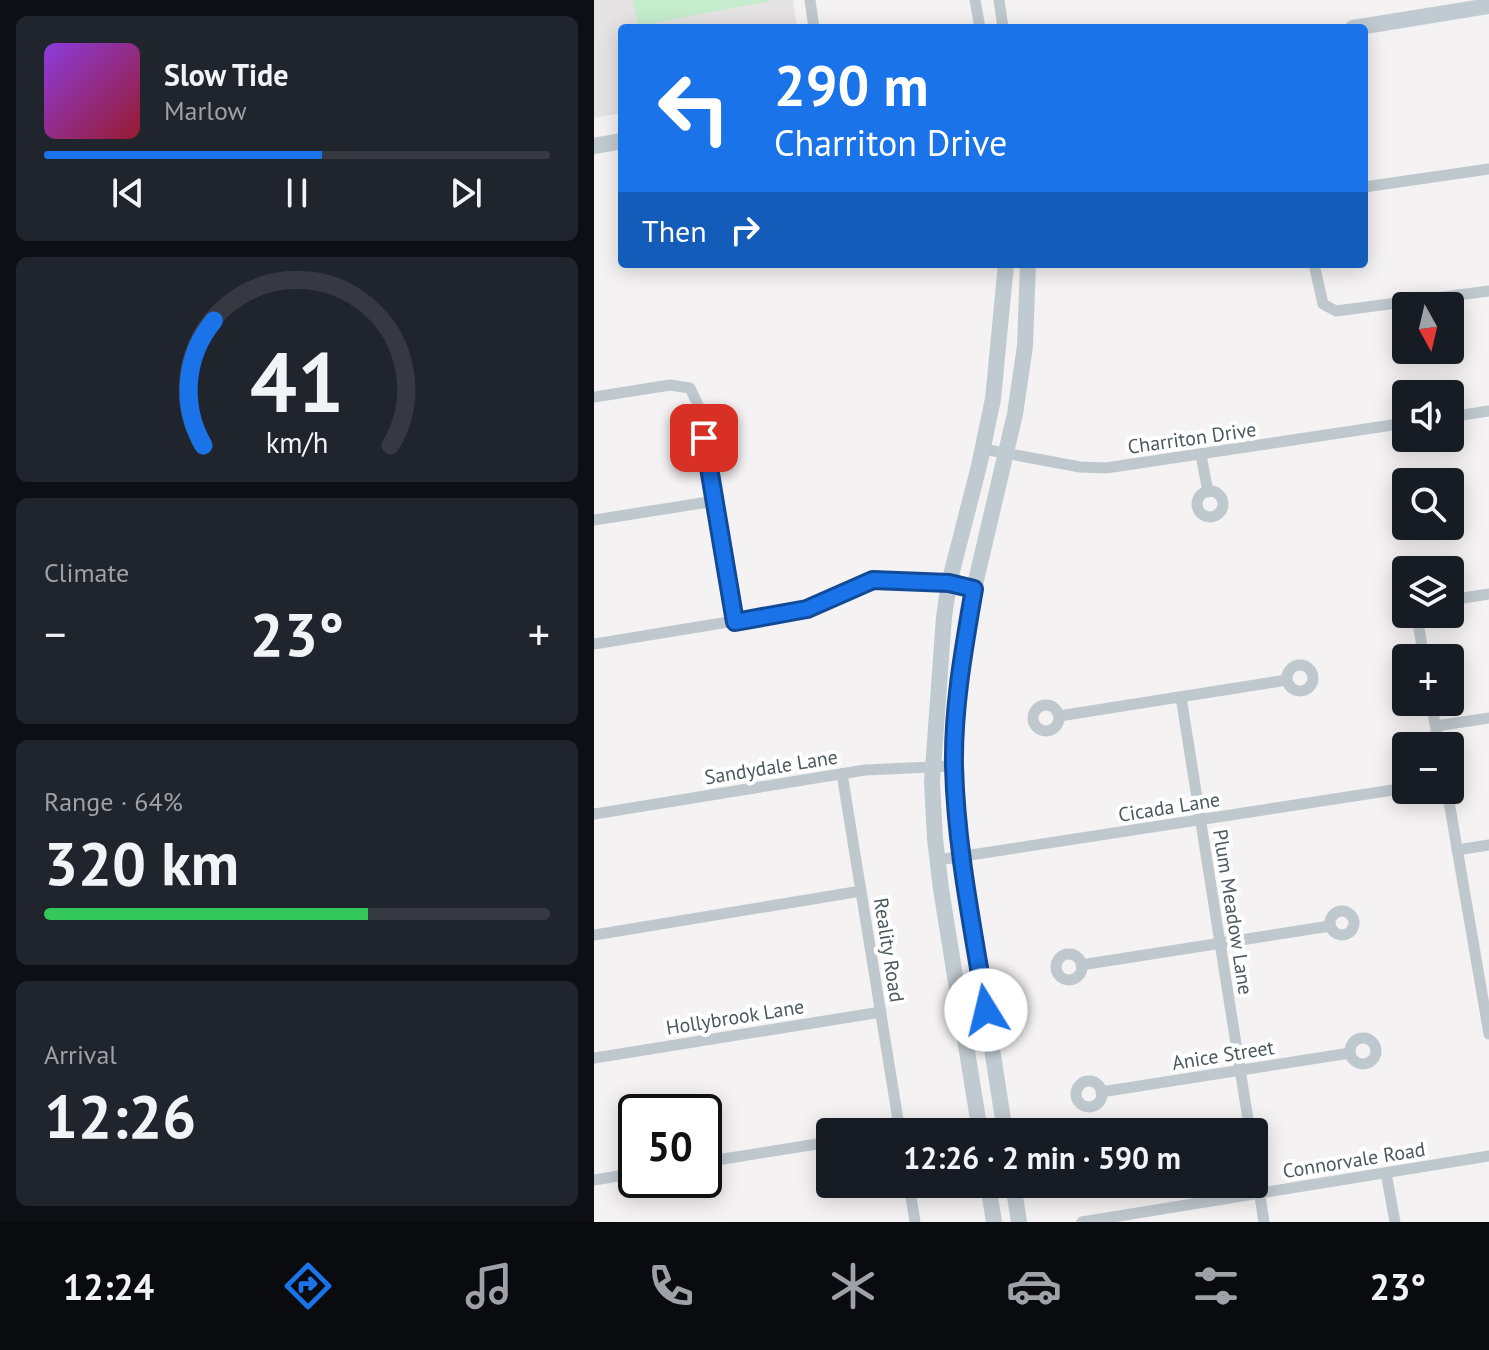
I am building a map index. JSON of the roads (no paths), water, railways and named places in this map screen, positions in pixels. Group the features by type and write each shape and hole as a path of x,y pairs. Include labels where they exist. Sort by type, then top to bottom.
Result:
{"main road":[{"path":"1368,26 1489,6"},
{"path":"594,146 618,142"},
{"path":"978,1118 938,860 933,766 941,640 949,583 993,399 1006,268"},
{"path":"1003,1118 962,857 954,766 959,692 974,589 1015,414 1025,346 1028,268"},
{"path":"990,1198 994,1222"},
{"path":"1015,1198 1019,1222"}],"street":[{"path":"810,0 813,24"},
{"path":"975,0 979,24"},
{"path":"999,0 1002,24"},
{"path":"1368,186 1489,169"},
{"path":"1315,268 1323,304 1336,311 1489,291"},
{"path":"594,397 670,385 690,388 699,407 735,622"},
{"path":"1464,415 1489,411"},
{"name":"Charriton Drive","path":"983,449 1080,467 1106,468 1392,425"},
{"path":"1201,455 1208,492"},
{"path":"594,520 715,501"},
{"path":"594,644 807,609 873,580 949,583 974,589"},
{"path":"1464,598 1489,594"},
{"path":"1059,716 1287,680"},
{"name":"Plum Meadow Lane","path":"1181,697 1248,1118"},
{"path":"1434,716 1437,732"},
{"path":"1436,726 1489,718"},
{"name":"Sandydale Lane","path":"594,814 842,774 954,766"},
{"name":"Reality Road","path":"842,774 896,1118"},
{"name":"Cicada Lane","path":"938,860 1392,790"},
{"path":"1449,804 1483,969 1489,1034"},
{"path":"1457,850 1489,845"},
{"path":"594,935 861,891"},
{"path":"1081,965 1330,926"},
{"name":"Hollybrook Lane","path":"594,1058 881,1012"},
{"name":"Anice Street","path":"1101,1092 1350,1053"},
{"path":"722,1159 816,1144"},
{"name":"Connorvale Road","path":"1268,1192 1489,1156"},
{"path":"1386,1173 1395,1222"},
{"path":"594,1180 618,1176"},
{"path":"911,1198 915,1222"},
{"name":"Connorvale Road","path":"1082,1222 1229,1198"},
{"path":"1261,1198 1264,1222"}]}
